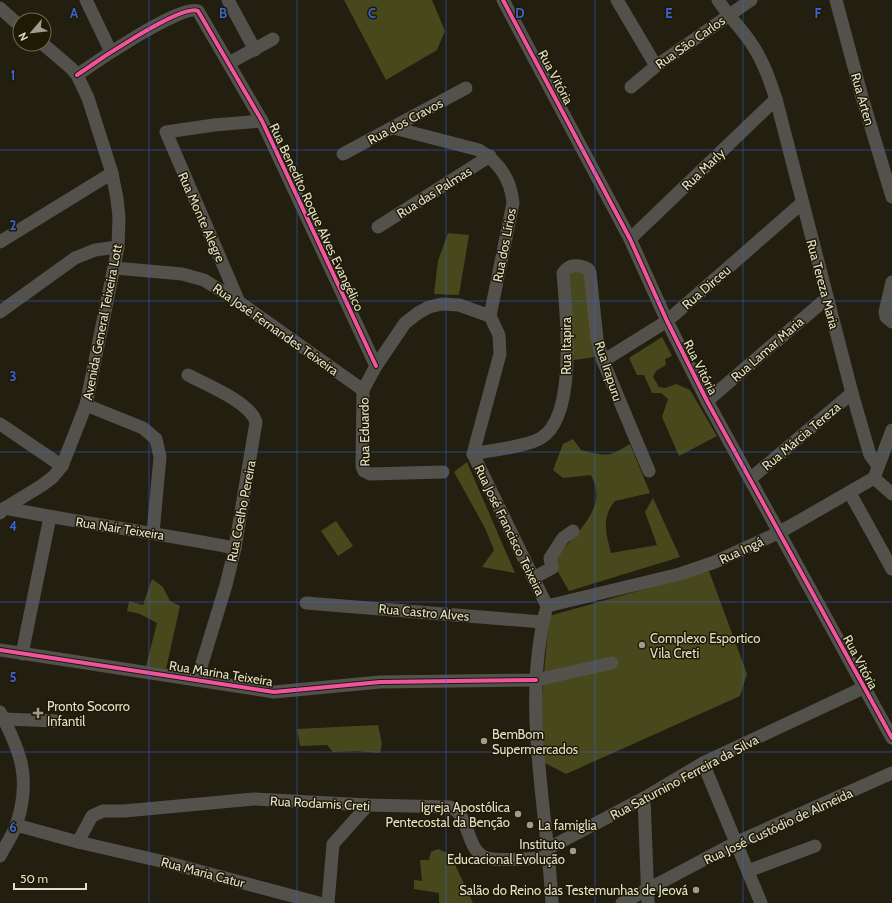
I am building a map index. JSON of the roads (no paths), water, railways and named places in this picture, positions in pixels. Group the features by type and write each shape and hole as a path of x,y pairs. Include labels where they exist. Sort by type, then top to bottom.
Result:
{"street":[{"path":"77,75 111,52 86,0"},
{"path":"228,0 255,50"},
{"name":"Rua Vitória","path":"503,0 630,239 667,321 707,401 780,532 863,688 892,738"},
{"path":"617,0 656,66"},
{"name":"Rua Tereza Maria","path":"718,0 728,16 749,40 766,68 776,99 852,393 876,472"},
{"name":"Rua São Carlos","path":"631,87 656,66 751,0"},
{"name":"Rua Arten","path":"836,0 862,97 892,196"},
{"name":"Rua Benedito Roque Alves Evangélico","path":"111,52 165,20 194,9 201,15 262,121 376,366"},
{"path":"3,15 12,21"},
{"path":"229,63 273,39"},
{"name":"Avenida General Teixeira Lott","path":"3,510 53,477 62,466 86,405 118,247 119,217 112,173 94,115 77,75 52,52"},
{"name":"Rua dos Cravos","path":"343,154 394,128 466,88"},
{"name":"Rua Marly","path":"630,239 776,99"},
{"name":"Rua Monte Alegre","path":"239,302 166,132 214,125 262,121"},
{"path":"394,128 479,150 490,156"},
{"name":"Rua das Palmas","path":"378,227 490,156"},
{"name":"Rua dos Lírios","path":"490,156 507,178 512,190 513,203 490,316"},
{"path":"0,242 112,173"},
{"name":"Rua Dirceu","path":"603,361 667,321 802,203"},
{"path":"0,312 75,258 95,250 118,247"},
{"name":"Rua Irapuru","path":"563,273 569,268 576,266 588,269 597,339 603,361 649,471"},
{"name":"Rua José Fernandes Teixeira","path":"114,268 182,274 193,276 216,286 363,390"},
{"name":"Rua Itapira","path":"473,454 529,442 547,434 554,425 567,376 568,353 563,273"},
{"path":"892,282 885,312 886,317 892,322"},
{"name":"Rua Lamar Maria","path":"707,401 827,298"},
{"name":"Rua Eduardo","path":"443,472 370,474 364,472 362,466 363,390 376,366 405,323 418,312 429,307 442,304 460,305 490,316"},
{"name":"Rua José Francisco Teixeira","path":"490,316 499,335 500,354 473,454 547,606"},
{"name":"Rua Coelho Pereira","path":"188,375 235,400 251,413 256,422 235,548 226,585 197,680"},
{"name":"Rua Márcia Tereza","path":"750,479 852,393"},
{"path":"86,405 143,428 156,439 160,457 153,533"},
{"path":"0,424 62,466"},
{"path":"892,430 876,472 892,494"},
{"name":"Rua Ingá","path":"547,606 692,570 715,562 780,532 850,493 876,472"},
{"path":"850,493 892,568"},
{"name":"Rua Nair Teixeira","path":"3,510 153,533 235,548"},
{"path":"22,654 50,517"},
{"path":"533,578 552,568 550,558 563,538 573,531"},
{"name":"Rua Castro Alves","path":"306,603 543,622"},
{"path":"547,606 543,622 536,680 535,713 549,853 552,903"},
{"name":"Rua Marina Teixeira","path":"0,650 274,692 380,682 536,680 612,663"},
{"name":"Rua Saturnino Ferreira da Silva","path":"549,853 703,763 863,688"},
{"path":"0,856 16,825 22,803 23,768 19,753 2,716 56,721"},
{"path":"703,763 761,903"},
{"name":"Rua José Custódio de Almeida","path":"622,903 648,896 735,842 892,773"},
{"path":"644,798 648,896"},
{"name":"Rua Rodamis Creti","path":"78,842 92,816 103,811 124,811 254,799 368,805 450,807 455,809 460,814 474,846 480,855 495,859 549,853"},
{"path":"328,903 333,844 368,805"},
{"name":"Rua Maria Catur","path":"16,825 78,842 169,863 319,903"},
{"path":"748,871 815,846"}],"place":[{"name":"Complexo Esportico Vila Creti","path":"642,645"},
{"name":"Pronto Socorro Infantil","path":"38,713"},
{"name":"BemBom Supermercados","path":"484,741"},
{"name":"Igreja Apostólica Pentecostal da Benção","path":"518,814"},
{"name":"La famiglia","path":"530,825"},
{"name":"Instituto Educacional Evolução","path":"573,851"},
{"name":"Salão do Reino das Testemunhas de Jeová","path":"696,890"}]}
